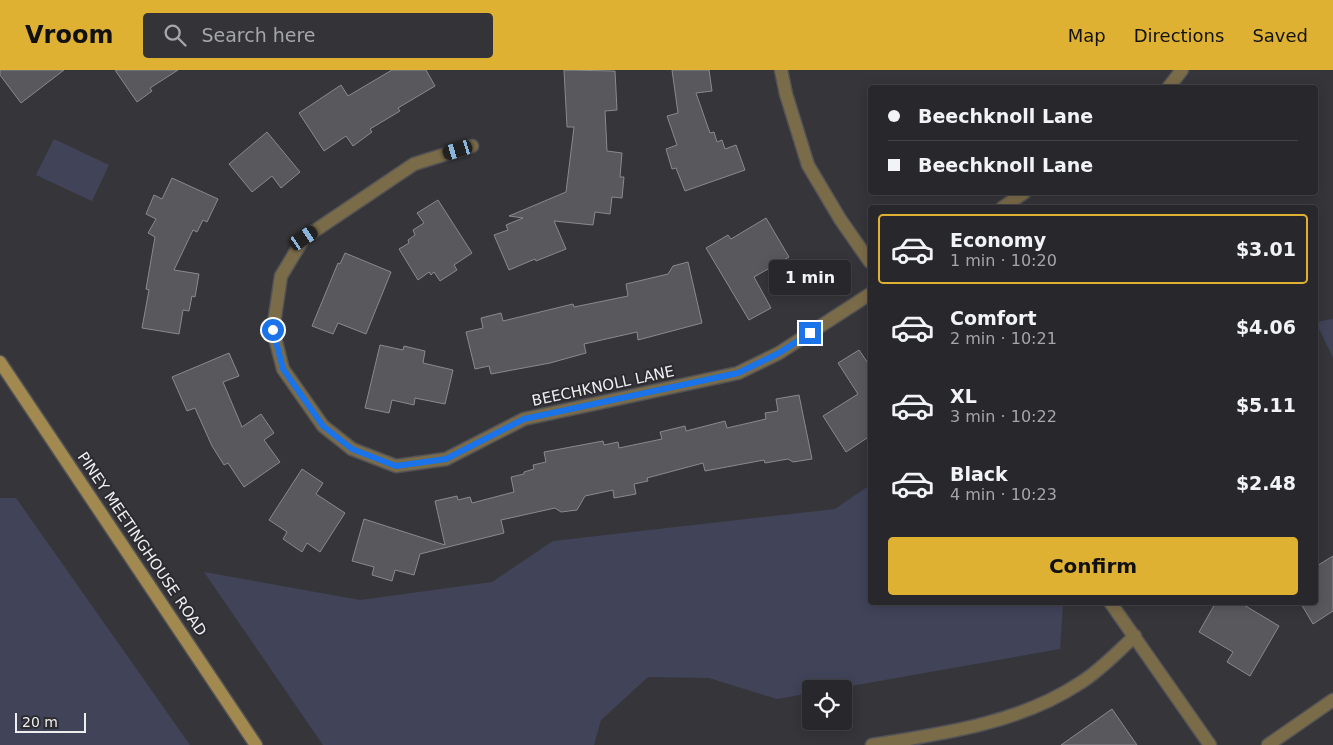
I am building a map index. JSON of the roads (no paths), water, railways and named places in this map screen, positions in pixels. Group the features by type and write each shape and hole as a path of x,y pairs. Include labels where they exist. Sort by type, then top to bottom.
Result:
{"main road":[{"name":"PINEY MEETINGHOUSE ROAD","path":"0,362 256,745"}],"street":[{"path":"782,70 786,94 808,165 840,218 868,259"},
{"path":"1170,85 1182,70"},
{"name":"BEECHKNOLL LANE","path":"472,146 414,164 304,238 281,276 273,330 283,369 323,426 352,449 396,466 446,459 524,419 738,373 779,353 868,295"},
{"path":"1006,205 1021,195"},
{"path":"1112,605 1210,745"},
{"path":"872,745 930,740 1034,707 1080,683 1135,636"},
{"path":"1268,745 1333,700"}]}
